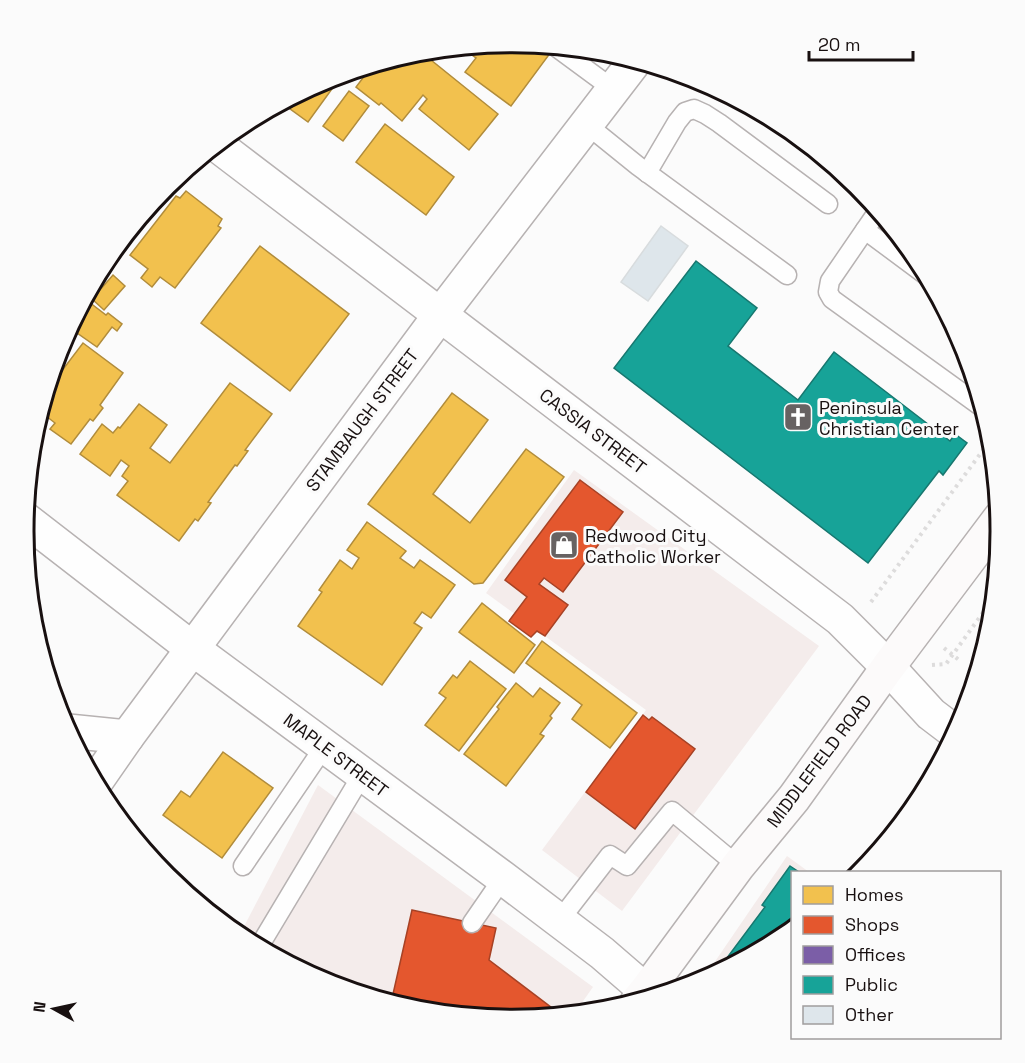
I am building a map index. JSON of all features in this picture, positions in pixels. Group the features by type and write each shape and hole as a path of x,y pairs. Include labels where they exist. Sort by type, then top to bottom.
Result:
{"main road":[{"name":"MIDDLEFIELD ROAD","path":"646,990 738,866 794,798 990,531"}],"street":[{"name":"STAMBAUGH STREET","path":"101,774 440,315 629,68"},
{"name":"CASSIA STREET","path":"224,150 840,619 931,714 948,727"},
{"name":"MAPLE STREET","path":"34,526 192,649 503,878 602,954 637,993"},
{"path":"79,732 127,737"}],"lane":[{"path":"570,58 613,89"},
{"path":"647,173 676,122 685,112 694,109 719,123 828,204"},
{"path":"586,124 647,173 787,275"},
{"path":"873,218 830,281 828,292 832,299 971,399"},
{"path":"865,230 906,260"},
{"path":"243,866 324,747"},
{"path":"264,939 362,775"},
{"path":"559,921 610,855 627,866 672,812 738,866"},
{"path":"472,923 503,878"}],"path":[{"path":"866,609 983,450"},
{"path":"941,645 959,660"}],"shaded area":[{"path":"574,470 819,646 622,911 542,850 646,710 486,593"},
{"path":"318,785 593,987 581,1004 544,1008 512,1010 419,1000 359,984 330,973 273,945 244,927"},
{"path":"787,856 808,871 791,871 791,920 751,945 712,965"}],"building: Homes":[{"path":"512,53 548,55 511,106 465,72 476,58 473,56"},
{"path":"432,61 498,114 469,150 419,109 427,99 423,95 402,121 381,103 379,105 356,87 363,78"},
{"path":"332,89 308,122 290,109"},
{"path":"349,91 369,106 343,141 323,126"},
{"path":"385,124 454,177 426,215 356,162"},
{"path":"186,191 222,219 218,226 221,228 175,288 160,277 152,287 141,278 148,269 130,255 176,196 180,198"},
{"path":"260,246 349,314 290,391 201,323"},
{"path":"113,275 125,286 104,310 94,301"},
{"path":"92,305 122,324 117,331 112,327 97,347 78,334"},
{"path":"83,343 123,373 100,405 103,408 93,421 90,419 71,444 50,429 55,423 49,418 64,368"},
{"path":"230,383 272,414 245,450 248,451 208,502 211,503 198,521 195,519 179,541 117,495 128,481 122,476 129,466 121,460 110,476 80,454 102,424 113,433 118,427 120,428 139,404 167,425 150,448 170,463"},
{"path":"452,393 488,420 433,494 470,523 526,449 564,477 483,583 474,584 368,504"},
{"path":"367,522 406,551 400,558 414,568 420,560 455,585 431,618 422,612 414,623 422,628 382,685 298,626 322,592 319,590 340,560 352,569 359,558 347,550"},
{"path":"482,603 535,645 514,673 459,632"},
{"path":"542,641 637,713 610,748 572,719 582,705 526,663"},
{"path":"470,661 506,689 459,751 425,725 446,698 439,693 453,675 457,678"},
{"path":"516,683 533,697 540,688 560,703 540,734 544,736 506,786 464,754"},
{"path":"223,752 273,788 222,858 163,815 181,791 190,797"}],"building: Shops":[{"name":"Redwood City Catholic Worker","path":"580,480 623,512 563,592 544,578 539,584 568,605 545,636 537,631 531,637 509,621 527,597 505,580"},
{"path":"643,715 649,720 652,717 695,749 635,829 586,792"},
{"path":"412,910 496,928 489,960 551,1007 512,1010 481,1008 450,1005 393,994"}],"building: Public":[{"name":"Peninsula Christian Center","path":"696,261 757,308 728,346 798,400 834,352 950,441 955,434 967,443 943,475 939,471 868,563 614,368"},
{"path":"790,866 798,871 791,871 791,920 726,959 765,907 762,905"}],"building: Other":[{"path":"661,226 688,246 648,301 621,282"}],"place":[{"name":"Peninsula Christian Center","path":"798,417"},
{"name":"Redwood City Catholic Worker","path":"564,545"}]}
